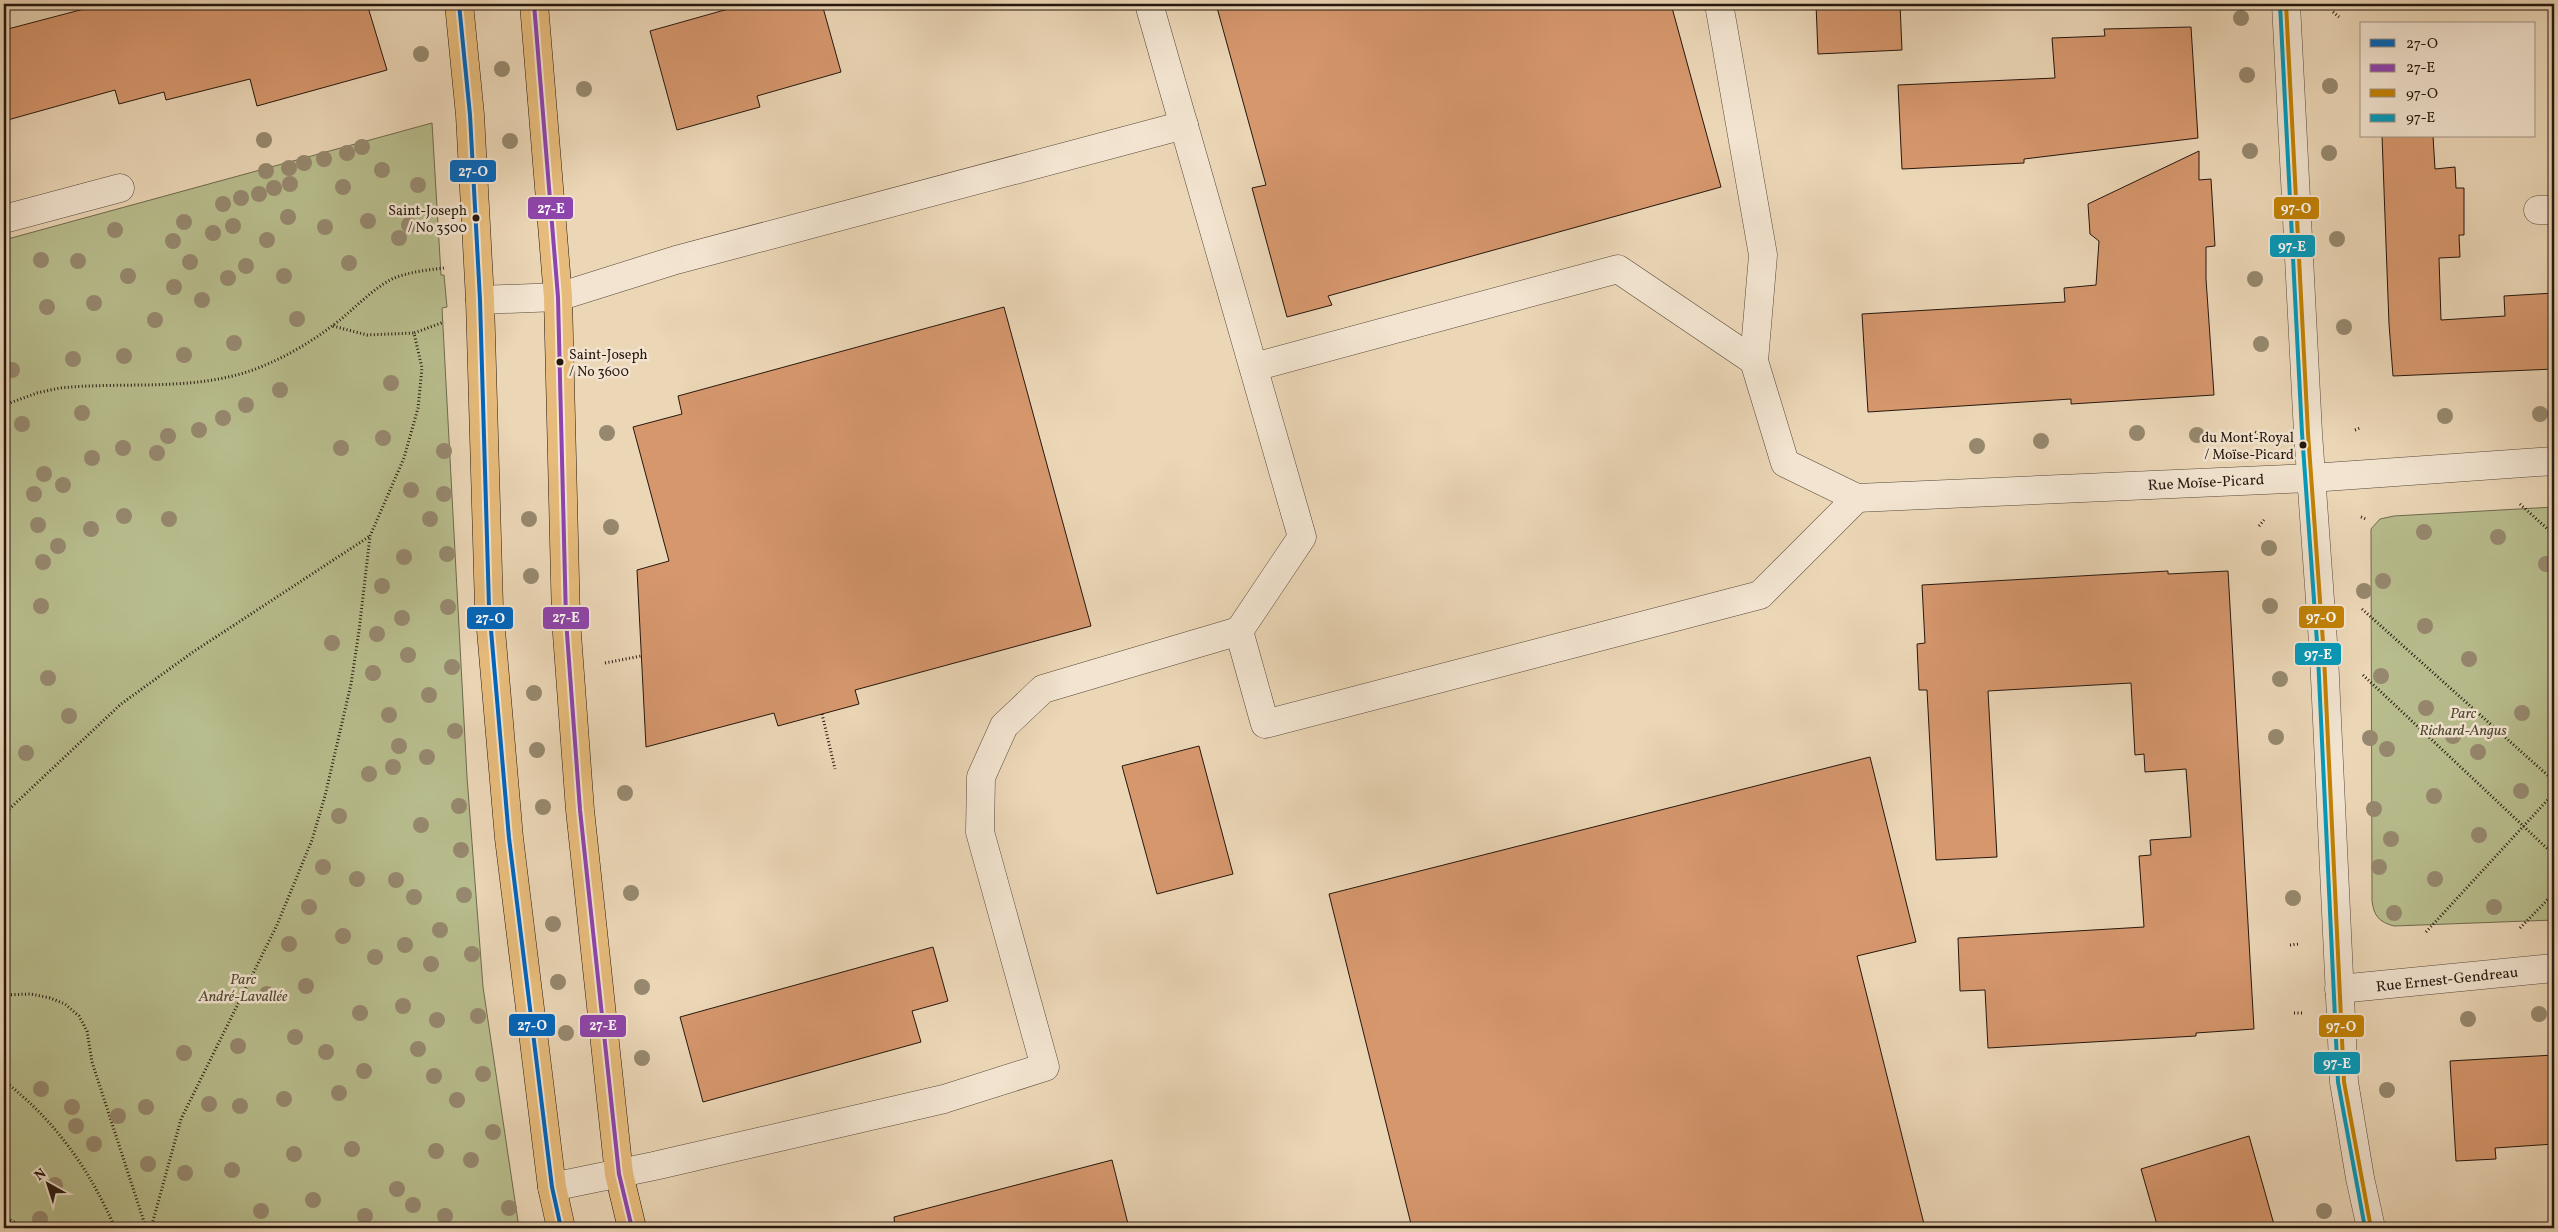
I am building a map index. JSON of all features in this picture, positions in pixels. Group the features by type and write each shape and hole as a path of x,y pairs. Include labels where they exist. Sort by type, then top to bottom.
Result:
{"main road":[{"path":"459,4 470,115 480,300 490,617 509,838 552,1187 561,1228"},
{"path":"534,4 558,297 567,629 580,810 619,1174 632,1228"}],"street":[{"path":"552,1187 619,1174 944,1099 1045,1066 980,832 981,777 1004,726 1043,689 1239,631 1302,537 1149,4"},
{"path":"1239,631 1264,724 1760,595 1858,498 1785,463 1754,361 1763,255 1720,4"},
{"path":"2286,4 2311,478 2324,656 2344,1082 2360,1178 2372,1228"},
{"path":"480,300 558,297 676,260 1184,125"},
{"path":"4,219 120,188"},
{"path":"1254,367 1618,270 1754,361"},
{"name":"Rue Moïse-Picard","path":"1858,498 2311,478 2554,461"},
{"name":"Rue Ernest-Gendreau","path":"2339,989 2554,968"}],"path":[{"path":"2333,12 2339,17"},
{"path":"2240,13 2247,14"},
{"path":"4,405 36,393 60,388 192,383 226,379 283,357 333,326 373,291 392,280 406,274 450,267"},
{"path":"333,326 367,335 414,333 453,319"},
{"path":"151,1228 181,1119 277,925 312,840 325,796 351,684 360,631 370,536 404,458 418,408 422,368 414,333"},
{"path":"2355,430 2360,428"},
{"path":"2254,432 2261,435"},
{"path":"2520,504 2554,535"},
{"path":"2361,517 2366,519"},
{"path":"2259,526 2264,520"},
{"path":"4,814 121,704 193,652 370,536"},
{"path":"2362,609 2554,781"},
{"path":"604,664 641,656"},
{"path":"2363,675 2524,828 2554,854"},
{"path":"822,714 835,769"},
{"path":"2426,932 2524,828 2554,793"},
{"path":"2520,928 2554,893"},
{"path":"2290,945 2299,944"},
{"path":"4,995 31,994 50,998 65,1004 79,1016 87,1031 92,1062 146,1228"},
{"path":"2294,1013 2304,1014"},
{"path":"4,1082 52,1124 69,1146 89,1176 115,1228"},
{"path":"4,1217 26,1228"}],"green space":[{"name":"Parc André-Lavallée","path":"432,123 441,275 444,275 447,307 442,308 467,777 483,987 519,1228 4,1228 4,240"},
{"name":"Parc Richard-Angus","path":"2554,507 2554,920 2394,926 2378,918 2372,901 2371,529 2380,519 2394,516"}],"building":[{"path":"103,4 367,4 387,70 257,106 250,79 166,100 164,92 119,104 115,90 4,121 4,30"},
{"path":"746,4 822,4 841,72 757,96 760,107 677,130 650,31"},
{"path":"1216,4 1671,4 1721,187 1328,296 1332,305 1287,317 1252,188 1266,185"},
{"path":"1816,4 1900,4 1902,50 1818,54"},
{"path":"2191,27 2198,138 2024,159 2024,163 1902,169 1898,85 2055,78 2052,38 2105,36 2104,29"},
{"path":"2382,138 2433,138 2435,169 2455,167 2456,188 2464,188 2464,235 2459,235 2460,257 2439,258 2441,320 2505,316 2504,296 2554,293 2554,369 2393,376 2389,324"},
{"path":"2199,151 2199,180 2211,179 2215,246 2206,247 2206,279 2214,395 2071,404 2071,399 1868,412 1862,314 2065,302 2064,288 2096,285 2099,241 2090,234 2088,204"},
{"path":"1004,307 1091,626 855,690 859,704 778,726 774,713 646,747 637,570 669,561 633,427 682,414 678,396"},
{"path":"2168,571 2168,574 2228,571 2254,1029 2196,1033 2196,1036 1988,1048 1985,990 1960,991 1958,938 2144,927 2139,856 2151,855 2150,840 2191,837 2186,769 2145,772 2144,754 2135,755 2131,683 1988,691 1997,857 1936,860 1927,690 1919,690 1917,644 1925,643 1922,585"},
{"path":"1199,746 1233,874 1157,894 1122,766"},
{"path":"1870,757 1916,942 1857,956 1925,1228 1412,1228 1329,894"},
{"path":"933,947 948,1001 912,1011 921,1042 703,1102 680,1017"},
{"path":"2554,1055 2554,1144 2495,1148 2496,1159 2456,1161 2450,1061"},
{"path":"2249,1136 2275,1228 2158,1228 2141,1169"},
{"path":"1112,1160 1129,1228 895,1228 894,1217"}],"transit line":[{"name":"27-O","path":"459,4 470,115 480,300 489,607 509,838 552,1187 561,1228"},
{"name":"27-E","path":"534,4 558,297 566,620 580,810 619,1174 632,1228"},
{"name":"97-E","path":"2280,4 2302,433 2318,656 2338,1082 2365,1228"},
{"name":"97-O","path":"2286,4 2308,433 2324,656 2344,1082 2371,1228"}],"place":[{"name":"Saint-Joseph / No 3500","path":"476,218"},
{"name":"Saint-Joseph / No 3600","path":"560,362"},
{"name":"du Mont-Royal / Moïse-Picard","path":"2303,445"}]}
